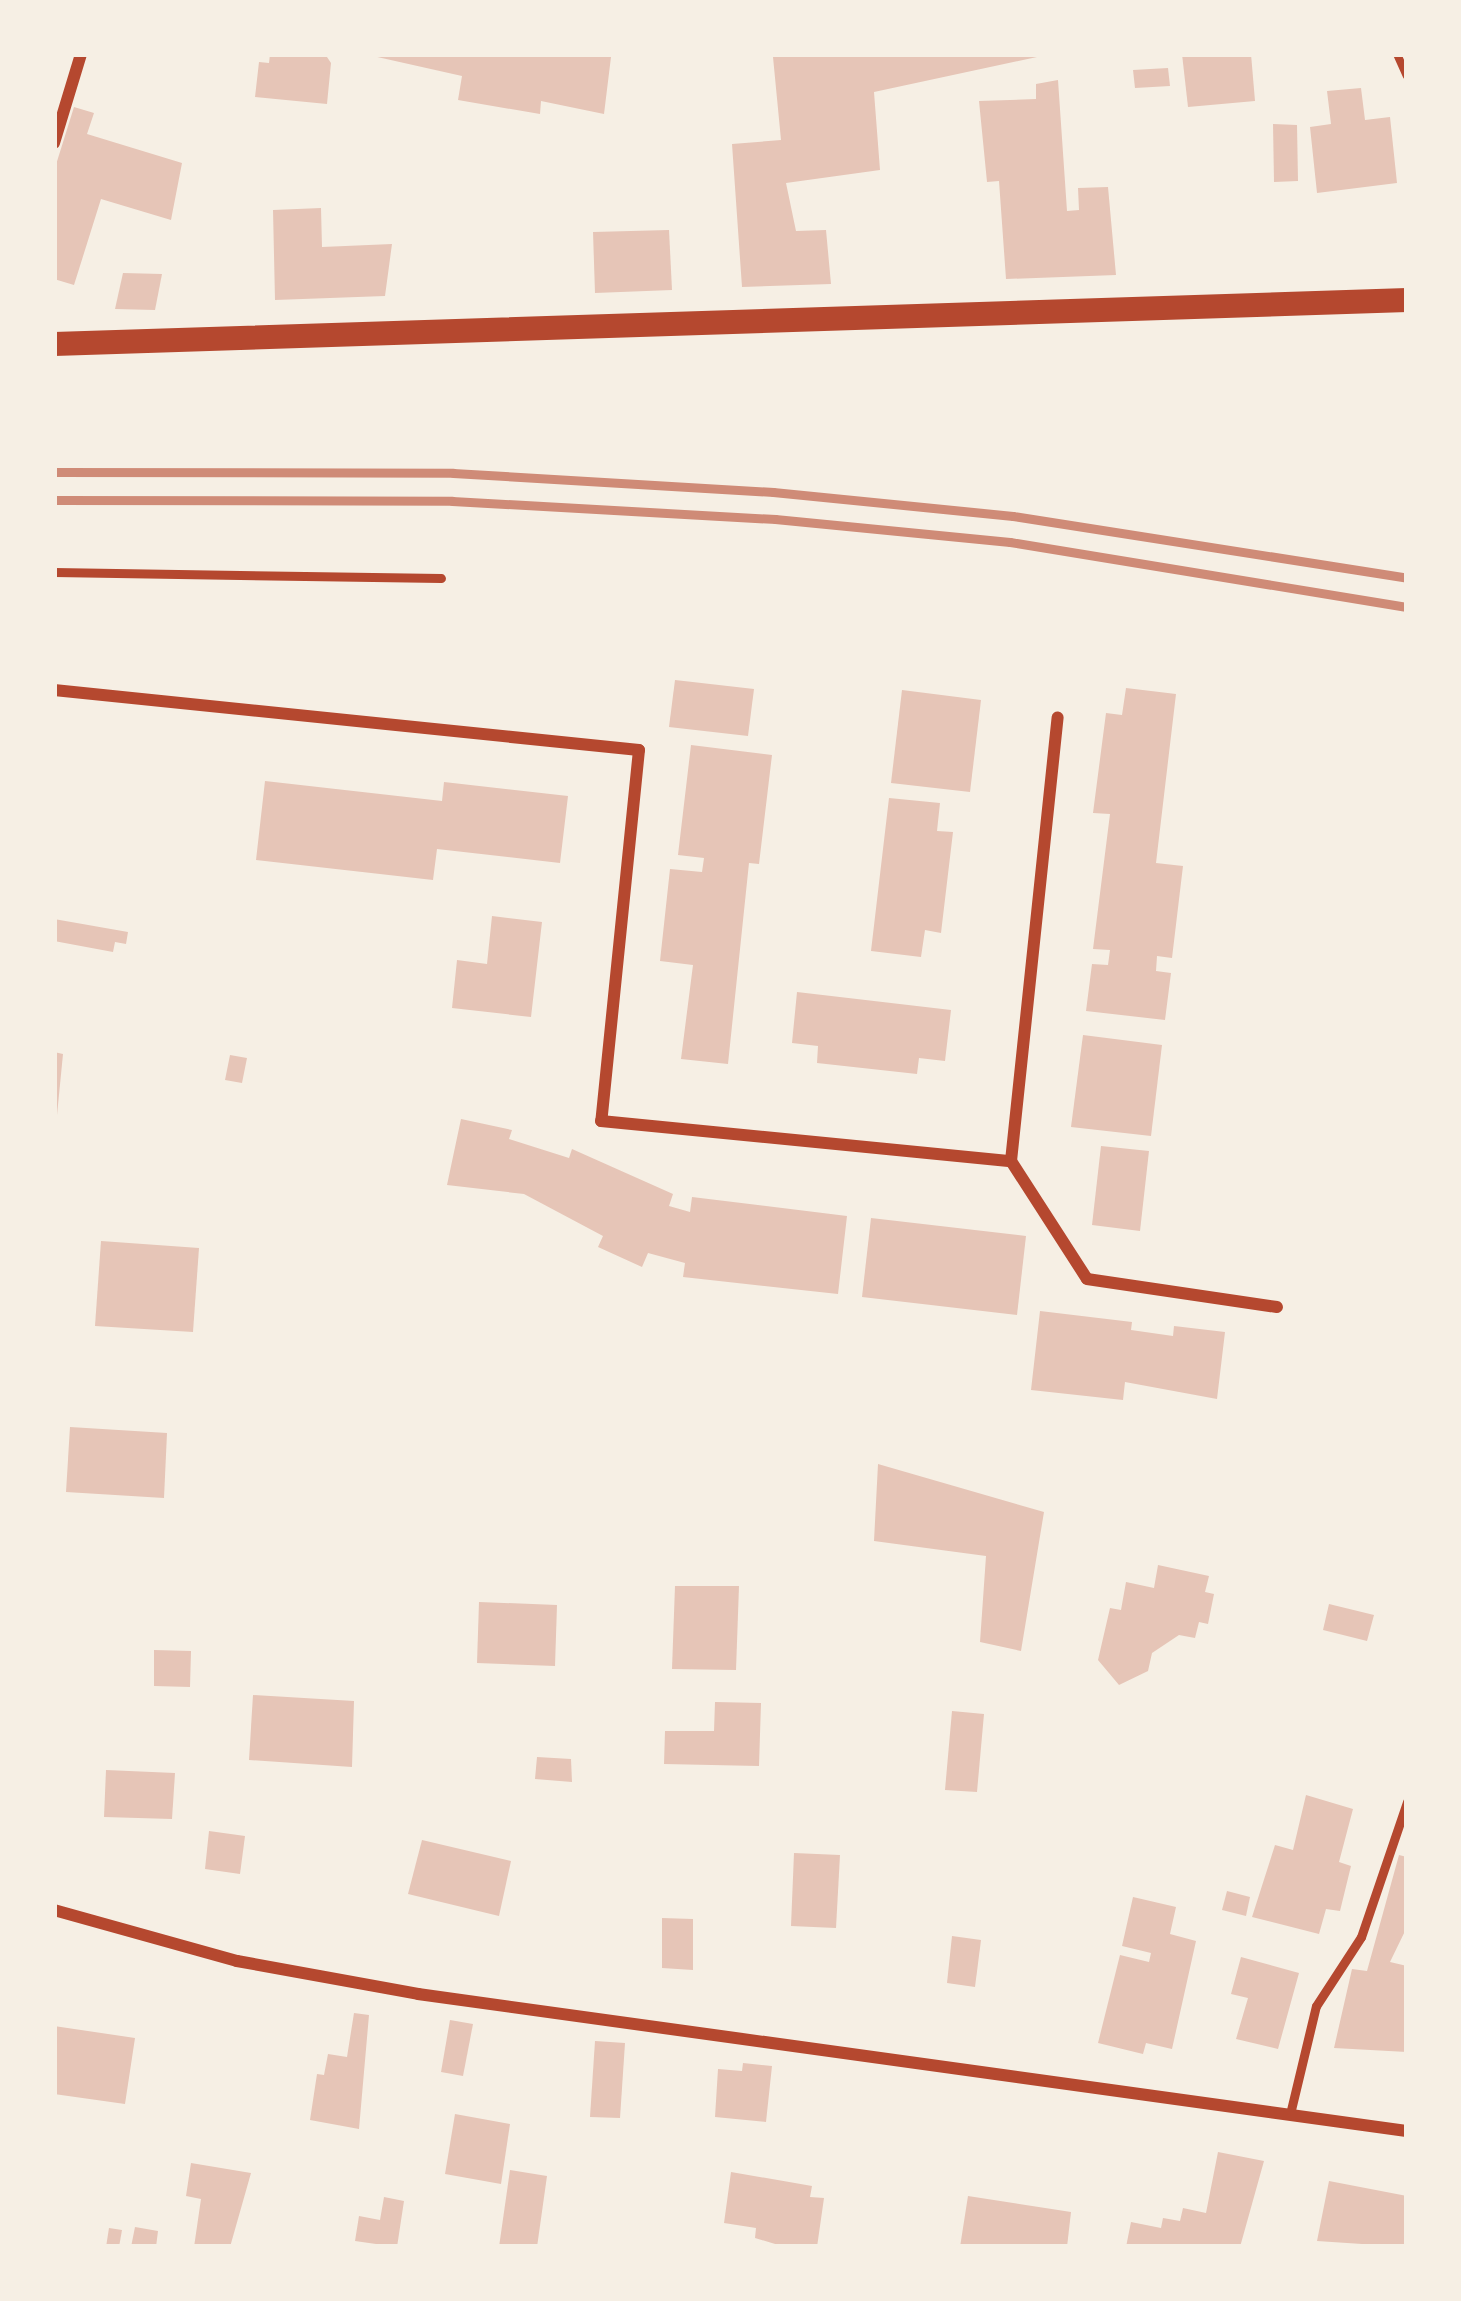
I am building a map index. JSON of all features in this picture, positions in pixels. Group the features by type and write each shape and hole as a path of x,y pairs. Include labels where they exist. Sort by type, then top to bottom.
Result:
{"main road":[{"path":"54,344 1407,299"}],"street":[{"path":"54,143 81,54"},
{"path":"54,690 639,751 601,1121 1012,1161"},
{"path":"1058,717 1012,1161 1088,1279 1277,1307"},
{"path":"54,1910 237,1961 418,1994 1407,2131"}],"lane":[{"path":"54,572 441,578"},
{"path":"1290,2114 1316,2006 1361,1937 1407,1802"}],"path":[{"path":"1397,54 1407,76"}],"building":[{"path":"270,54 325,54 331,63 327,104 255,97 259,62 269,63"},
{"path":"364,54 611,57 604,114 541,101 540,114 458,100 462,76"},
{"path":"1051,54 874,92 880,170 786,183 796,231 826,230 831,284 742,287 732,144 781,140 773,57"},
{"path":"1182,54 1251,54 1255,101 1188,107"},
{"path":"1168,68 1170,86 1135,88 1133,70"},
{"path":"1058,80 1067,211 1079,210 1078,188 1108,187 1116,275 1006,279 999,181 987,182 979,101 1036,99 1036,84"},
{"path":"1361,88 1365,120 1390,117 1397,183 1317,193 1310,127 1331,124 1327,91"},
{"path":"74,107 94,113 87,134 182,163 171,220 101,199 74,285 54,279 54,171"},
{"path":"1273,124 1297,125 1298,181 1274,182"},
{"path":"321,208 322,247 392,244 385,296 275,300 273,210"},
{"path":"669,230 672,290 595,293 593,232"},
{"path":"123,273 162,274 155,310 115,309"},
{"path":"675,680 754,689 748,736 669,727"},
{"path":"1126,688 1176,694 1156,863 1183,866 1172,958 1157,956 1156,971 1171,973 1165,1020 1086,1011 1092,964 1108,965 1110,950 1093,949 1110,814 1093,813 1106,713 1122,715"},
{"path":"902,690 981,700 970,792 891,783"},
{"path":"691,745 772,755 759,864 749,863 728,1064 681,1059 693,965 660,961 670,869 702,872 704,858 678,855"},
{"path":"265,781 442,801 444,782 568,796 560,863 437,849 433,880 256,860"},
{"path":"889,798 940,803 937,831 953,832 941,933 925,930 921,957 871,951"},
{"path":"492,916 542,922 531,1017 452,1008 457,960 487,964"},
{"path":"54,919 128,932 126,944 115,942 113,952 54,941"},
{"path":"797,992 951,1010 945,1061 919,1058 917,1074 817,1063 818,1046 792,1043"},
{"path":"1083,1035 1162,1045 1151,1136 1071,1127"},
{"path":"54,1052 63,1054 57,1115 54,1115"},
{"path":"230,1055 247,1058 242,1083 225,1080"},
{"path":"461,1119 512,1130 509,1139 569,1158 572,1149 673,1194 669,1206 690,1212 692,1197 847,1216 838,1294 683,1277 685,1263 648,1253 642,1267 598,1247 603,1236 524,1194 447,1185"},
{"path":"1101,1146 1149,1151 1140,1231 1092,1225"},
{"path":"871,1218 1026,1236 1017,1315 862,1297"},
{"path":"101,1241 199,1248 193,1332 95,1326"},
{"path":"1040,1311 1132,1322 1131,1330 1173,1336 1174,1326 1225,1332 1217,1399 1125,1382 1123,1400 1031,1390"},
{"path":"70,1427 167,1433 164,1498 66,1492"},
{"path":"878,1464 1044,1512 1021,1651 980,1642 986,1556 874,1541"},
{"path":"1158,1565 1209,1576 1205,1592 1214,1594 1208,1624 1199,1622 1195,1638 1179,1635 1152,1653 1148,1671 1119,1685 1098,1660 1110,1608 1121,1610 1126,1582 1154,1588"},
{"path":"675,1586 739,1586 736,1670 672,1669"},
{"path":"479,1602 557,1605 555,1666 477,1663"},
{"path":"1329,1604 1374,1615 1367,1641 1323,1630"},
{"path":"154,1650 191,1651 190,1687 154,1686"},
{"path":"253,1695 354,1701 352,1767 249,1760"},
{"path":"715,1702 761,1703 759,1766 664,1764 665,1731 714,1731"},
{"path":"952,1711 984,1714 977,1792 945,1790"},
{"path":"537,1757 571,1759 572,1782 535,1779"},
{"path":"106,1770 175,1773 172,1819 104,1817"},
{"path":"1306,1795 1353,1809 1339,1862 1351,1866 1340,1911 1326,1909 1319,1934 1252,1917 1275,1845 1293,1850"},
{"path":"209,1831 245,1836 240,1874 205,1869"},
{"path":"422,1840 511,1861 499,1916 408,1894"},
{"path":"794,1853 840,1855 836,1928 791,1926"},
{"path":"1399,1855 1407,1857 1407,1927 1390,1962 1407,1966 1407,2052 1334,2048 1352,1969 1367,1971"},
{"path":"1227,1891 1250,1897 1246,1916 1222,1910"},
{"path":"1133,1897 1176,1907 1170,1934 1196,1941 1172,2049 1146,2043 1143,2054 1098,2043 1120,1955 1149,1962 1151,1953 1122,1946"},
{"path":"662,1918 693,1919 693,1970 662,1968"},
{"path":"952,1936 981,1940 975,1987 947,1983"},
{"path":"1241,1957 1299,1973 1278,2049 1236,2039 1248,1998 1231,1994"},
{"path":"354,2013 369,2015 359,2129 310,2120 317,2074 324,2075 328,2054 347,2057"},
{"path":"450,2020 473,2024 463,2076 441,2072"},
{"path":"54,2026 135,2038 125,2104 54,2094"},
{"path":"595,2041 625,2043 620,2118 590,2117"},
{"path":"743,2063 772,2066 766,2122 715,2117 718,2069 742,2071"},
{"path":"455,2114 510,2124 501,2184 445,2174"},
{"path":"1218,2152 1264,2161 1240,2247 1126,2247 1131,2222 1161,2228 1163,2218 1180,2221 1183,2208 1206,2213"},
{"path":"191,2163 251,2173 230,2247 194,2247 201,2199 186,2196"},
{"path":"510,2170 547,2176 537,2247 499,2247"},
{"path":"731,2172 812,2186 810,2197 824,2198 817,2247 785,2247 755,2238 756,2228 724,2223"},
{"path":"1329,2181 1407,2196 1407,2247 1317,2241"},
{"path":"968,2196 1071,2212 1067,2247 960,2247"},
{"path":"384,2197 404,2201 397,2247 355,2241 359,2216 380,2220"},
{"path":"135,2227 158,2231 156,2247 131,2247"},
{"path":"109,2228 122,2230 119,2247 106,2247"}],"railway":[{"path":"54,472 453,473 773,492 1013,516 1407,578"},
{"path":"54,500 452,501 775,519 1010,542 1407,607"}]}
